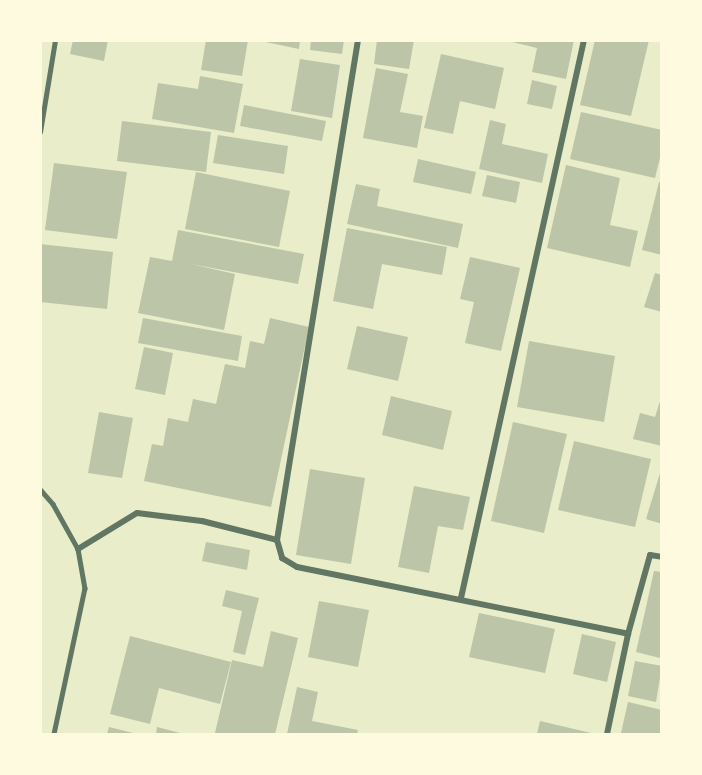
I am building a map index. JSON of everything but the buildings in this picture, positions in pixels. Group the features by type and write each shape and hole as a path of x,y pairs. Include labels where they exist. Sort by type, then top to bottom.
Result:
{"street":[{"path":"358,40 277,540 282,558 297,567 461,598 628,634"},
{"path":"461,598 584,40"},
{"path":"78,549 137,513 202,521 277,540"},
{"path":"607,735 628,634 650,555 662,557"}],"lane":[{"path":"40,132 55,40"},
{"path":"40,489 53,504 78,549 86,588 54,735"}]}
